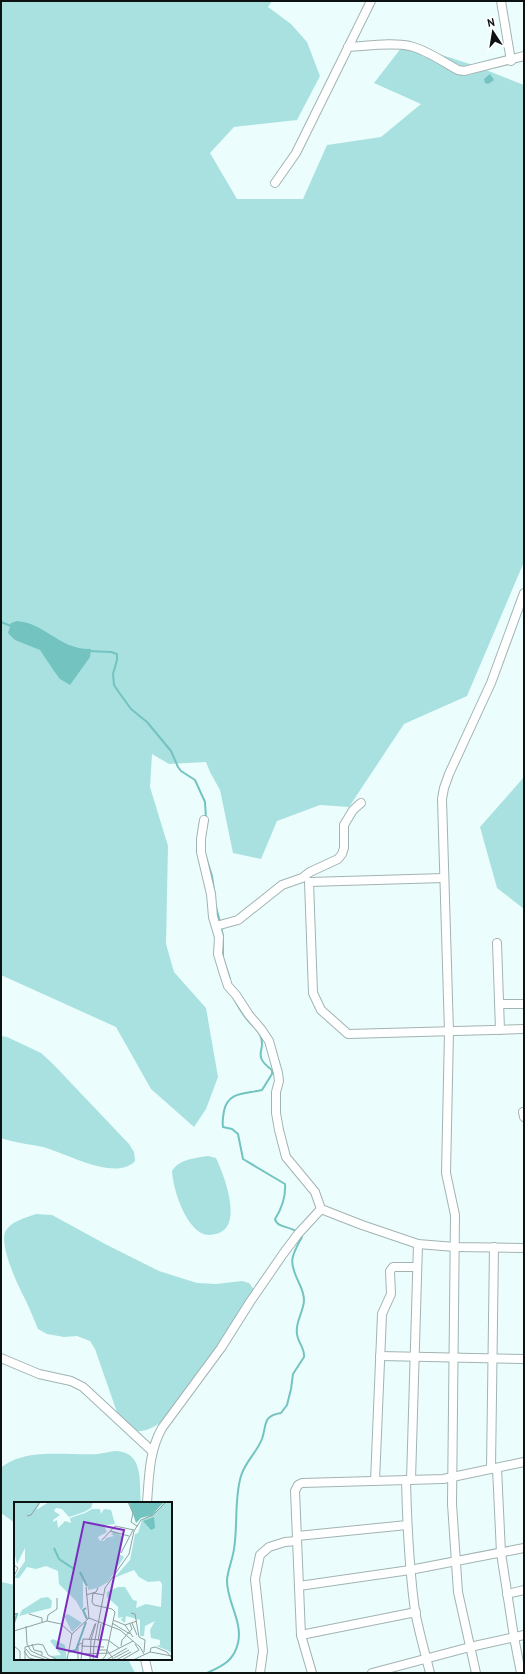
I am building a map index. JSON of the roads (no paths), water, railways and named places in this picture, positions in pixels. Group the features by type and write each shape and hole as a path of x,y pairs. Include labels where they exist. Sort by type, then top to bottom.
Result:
{"street":[{"path":"275,182 296,153 371,1"},
{"path":"501,1 511,60"},
{"path":"348,47 410,46 458,70 464,71 524,56"},
{"path":"476,1673 458,1592 455,1562 452,1478 455,1215 447,1182 446,1160 449,1032 442,799 444,788 491,683 524,593"},
{"path":"361,803 352,810 344,825 344,848 342,854 338,859 310,872 306,880 313,993 321,1010 348,1034 524,1029"},
{"path":"204,820 200,839 201,852 212,894 211,907 218,937 218,954 228,986 236,995 249,1015 261,1028 269,1042 278,1073 279,1081 276,1092 276,1113 286,1157 315,1192 321,1209 418,1244 524,1248"},
{"path":"216,926 238,920 282,885 306,880 444,878"},
{"path":"497,944 500,1030"},
{"path":"500,1004 524,1004"},
{"path":"147,1502 152,1451 155,1440 162,1428 220,1348 283,1254 298,1234 321,1209"},
{"path":"418,1244 415,1357 407,1526 410,1570 416,1612 430,1673"},
{"path":"494,1247 492,1358 494,1468 501,1552 521,1673"},
{"path":"375,1481 382,1314 391,1294 390,1271 393,1266 417,1267"},
{"path":"380,1356 524,1359"},
{"path":"1,1358 39,1374 71,1382 83,1387 152,1451"},
{"path":"312,1673 301,1635 295,1491 298,1485 302,1483 452,1478 524,1462"},
{"path":"260,1673 263,1651 255,1579 260,1555 269,1547 297,1538 407,1526"},
{"path":"299,1586 410,1570 524,1548"},
{"path":"507,1594 524,1590"},
{"path":"301,1635 416,1612"},
{"path":"372,1673 524,1634"},
{"path":"145,1660 148,1673"}],"waterway":[{"path":"1,622 11,626"},
{"path":"88,651 111,652 117,654 113,674 114,685 131,709 147,722 171,751 181,771 195,780 205,802 206,819"},
{"path":"206,857 212,876 215,897"},
{"path":"216,907 220,922"},
{"path":"221,927 223,936 223,958 230,979"},
{"path":"233,997 244,1016 260,1035 262,1040 262,1060 265,1065 272,1070 272,1074 262,1090 238,1094 229,1100 224,1111 223,1127 232,1129 238,1134 243,1159 285,1184 283,1203 275,1219 278,1224 297,1232"},
{"path":"207,1673 227,1662 234,1654 238,1643 239,1635 237,1620 229,1597 227,1581 234,1549 237,1503 241,1476 245,1466 260,1444 266,1422 271,1416 281,1413 287,1405 293,1374 304,1357 297,1330 304,1296 292,1265 293,1255 302,1237 300,1235"}]}
